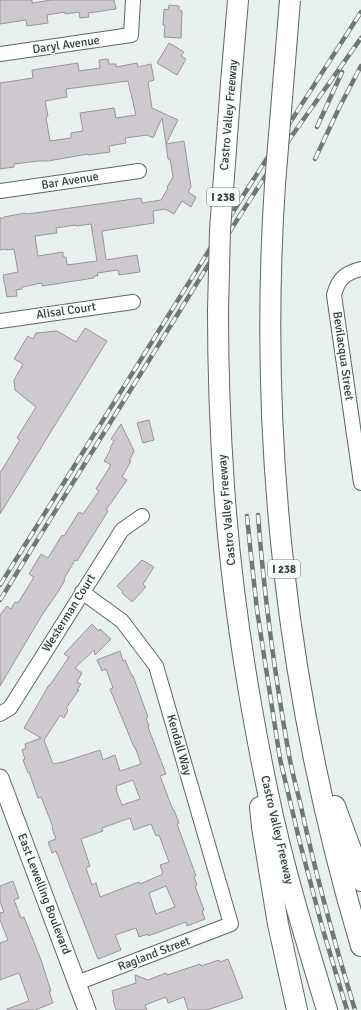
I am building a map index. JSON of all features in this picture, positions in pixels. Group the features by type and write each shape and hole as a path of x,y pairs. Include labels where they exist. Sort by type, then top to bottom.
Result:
{"highway":[{"name":"Castro Valley Freeway","path":"238,0 220,230 218,311 221,435 228,538 241,642 268,795 293,896 326,1010"},
{"name":"I 238","path":"290,0 275,184 270,272 270,374 275,477 285,580 299,682 308,733 330,833 361,946"},
{"path":"308,733 353,855 361,881"},
{"path":"258,744 262,827 278,924 297,1010"}],"main road":[{"name":"East Lewelling Boulevard","path":"2,788 87,1010"}],"street":[{"name":"Daryl Avenue","path":"0,54 131,35 133,0"},
{"name":"Bar Avenue","path":"0,192 139,170"},
{"name":"Bevilacqua Street","path":"361,269 348,272 336,286 334,295 361,483"},
{"name":"Alisal Court","path":"0,320 132,302"},
{"name":"Westerman Court","path":"0,714 10,708 122,530 142,516"},
{"name":"Kendall Way","path":"82,592 122,621 156,666 231,924"},
{"name":"Ragland Street","path":"77,983 231,924"}],"building":[{"path":"0,0 32,0 32,3 51,0 114,0 116,9 88,13 89,17 80,18 79,12 65,14 65,12 47,15 48,23 27,26 26,20 0,24"},
{"path":"169,5 179,6 179,10 182,11 181,38 164,37 164,9 168,10"},
{"path":"169,43 184,52 181,56 186,59 177,75 157,63"},
{"path":"108,59 109,64 116,64 116,67 137,63 138,67 151,64 154,80 148,82 152,108 178,120 166,144 162,118 153,138 147,135 125,138 126,143 109,146 110,152 48,161 14,164 14,167 0,169 0,83 33,78 32,70 78,63 79,71 100,68 99,60","holes":["128,81 136,115 116,118 114,108 80,113 83,131 71,133 71,138 50,141 45,101 67,97 66,89"]},
{"path":"184,141 191,187 188,192 196,197 191,207 182,201 174,214 165,209 153,211 154,223 102,231 106,260 137,255 140,272 119,275 118,270 97,273 98,276 94,276 94,278 42,286 42,283 22,287 22,289 16,290 17,296 7,297 3,275 18,272 14,249 0,250 0,218 25,213 35,213 141,198 142,203 161,200 173,177 166,144","holes":["91,224 97,261 67,265 66,257 63,257 63,252 38,256 35,236 57,233 56,228"]},
{"path":"85,328 107,341 0,514 0,473 20,440 17,438 36,407 15,390 14,380 23,364 14,359 28,336 33,339 36,333 57,331 76,342"},
{"path":"149,420 154,440 143,443 137,423"},
{"path":"121,424 134,451 129,461 131,461 122,477 127,480 106,510 108,511 77,561 75,560 58,592 42,615 0,686 0,615 7,606 11,609 15,602 18,603 34,577 29,574 41,554 48,558 62,535 64,536 79,512 83,514 99,491 96,489 111,465 104,461 114,441 111,439"},
{"path":"142,560 154,567 143,584 146,587 132,602 117,586"},
{"path":"92,624 111,639 95,655 94,650 75,668 82,673 77,682 81,684 77,690 79,690 66,708 68,710 64,718 60,715 44,740 53,764 100,750 103,760 115,755 120,771 141,764 110,689 113,688 106,669 102,671 97,660 120,651 123,661 125,660 133,676 148,717 146,718 148,727 166,774 160,776 179,823 177,824 196,876 194,877 197,885 195,886 204,910 202,911 205,919 187,926 186,922 148,936 148,934 139,937 136,928 115,935 121,950 98,959 56,851 52,853 48,842 56,839 52,828 53,827 41,797 38,798 23,760 25,759 22,750 26,748 25,744 41,738 24,728 49,685 69,657 64,654","holes":["133,780 140,799 122,805 116,790 116,786","130,818 134,830 151,824 156,836 159,835 169,862 160,865 163,874 140,884 139,882 100,897 96,883 92,885 86,868 90,866 81,839 103,831 102,828","166,886 175,907 156,914 149,893"]},
{"path":"13,881 19,898 14,900 21,918 24,917 41,960 51,991 49,991 53,1003 35,1010 7,1010 29,1001 19,973 0,980 0,943 8,940 0,920 0,913 4,912 0,902 0,886"},
{"path":"228,959 243,998 207,1010 188,1010 184,997 168,1003 166,997 145,1005 147,1010 116,1010 112,991 136,983 135,975 148,980 166,973 167,975 200,964 201,966 219,960 220,962"}],"railway":[{"path":"0,585 248,188 361,12"},
{"path":"0,600 255,192 291,137 361,38"},
{"path":"315,159 361,66"},
{"path":"317,127 342,72"},
{"path":"258,515 270,635 290,761 318,880 355,1010"},
{"path":"247,516 257,610 280,759 323,930 347,1010"}]}
